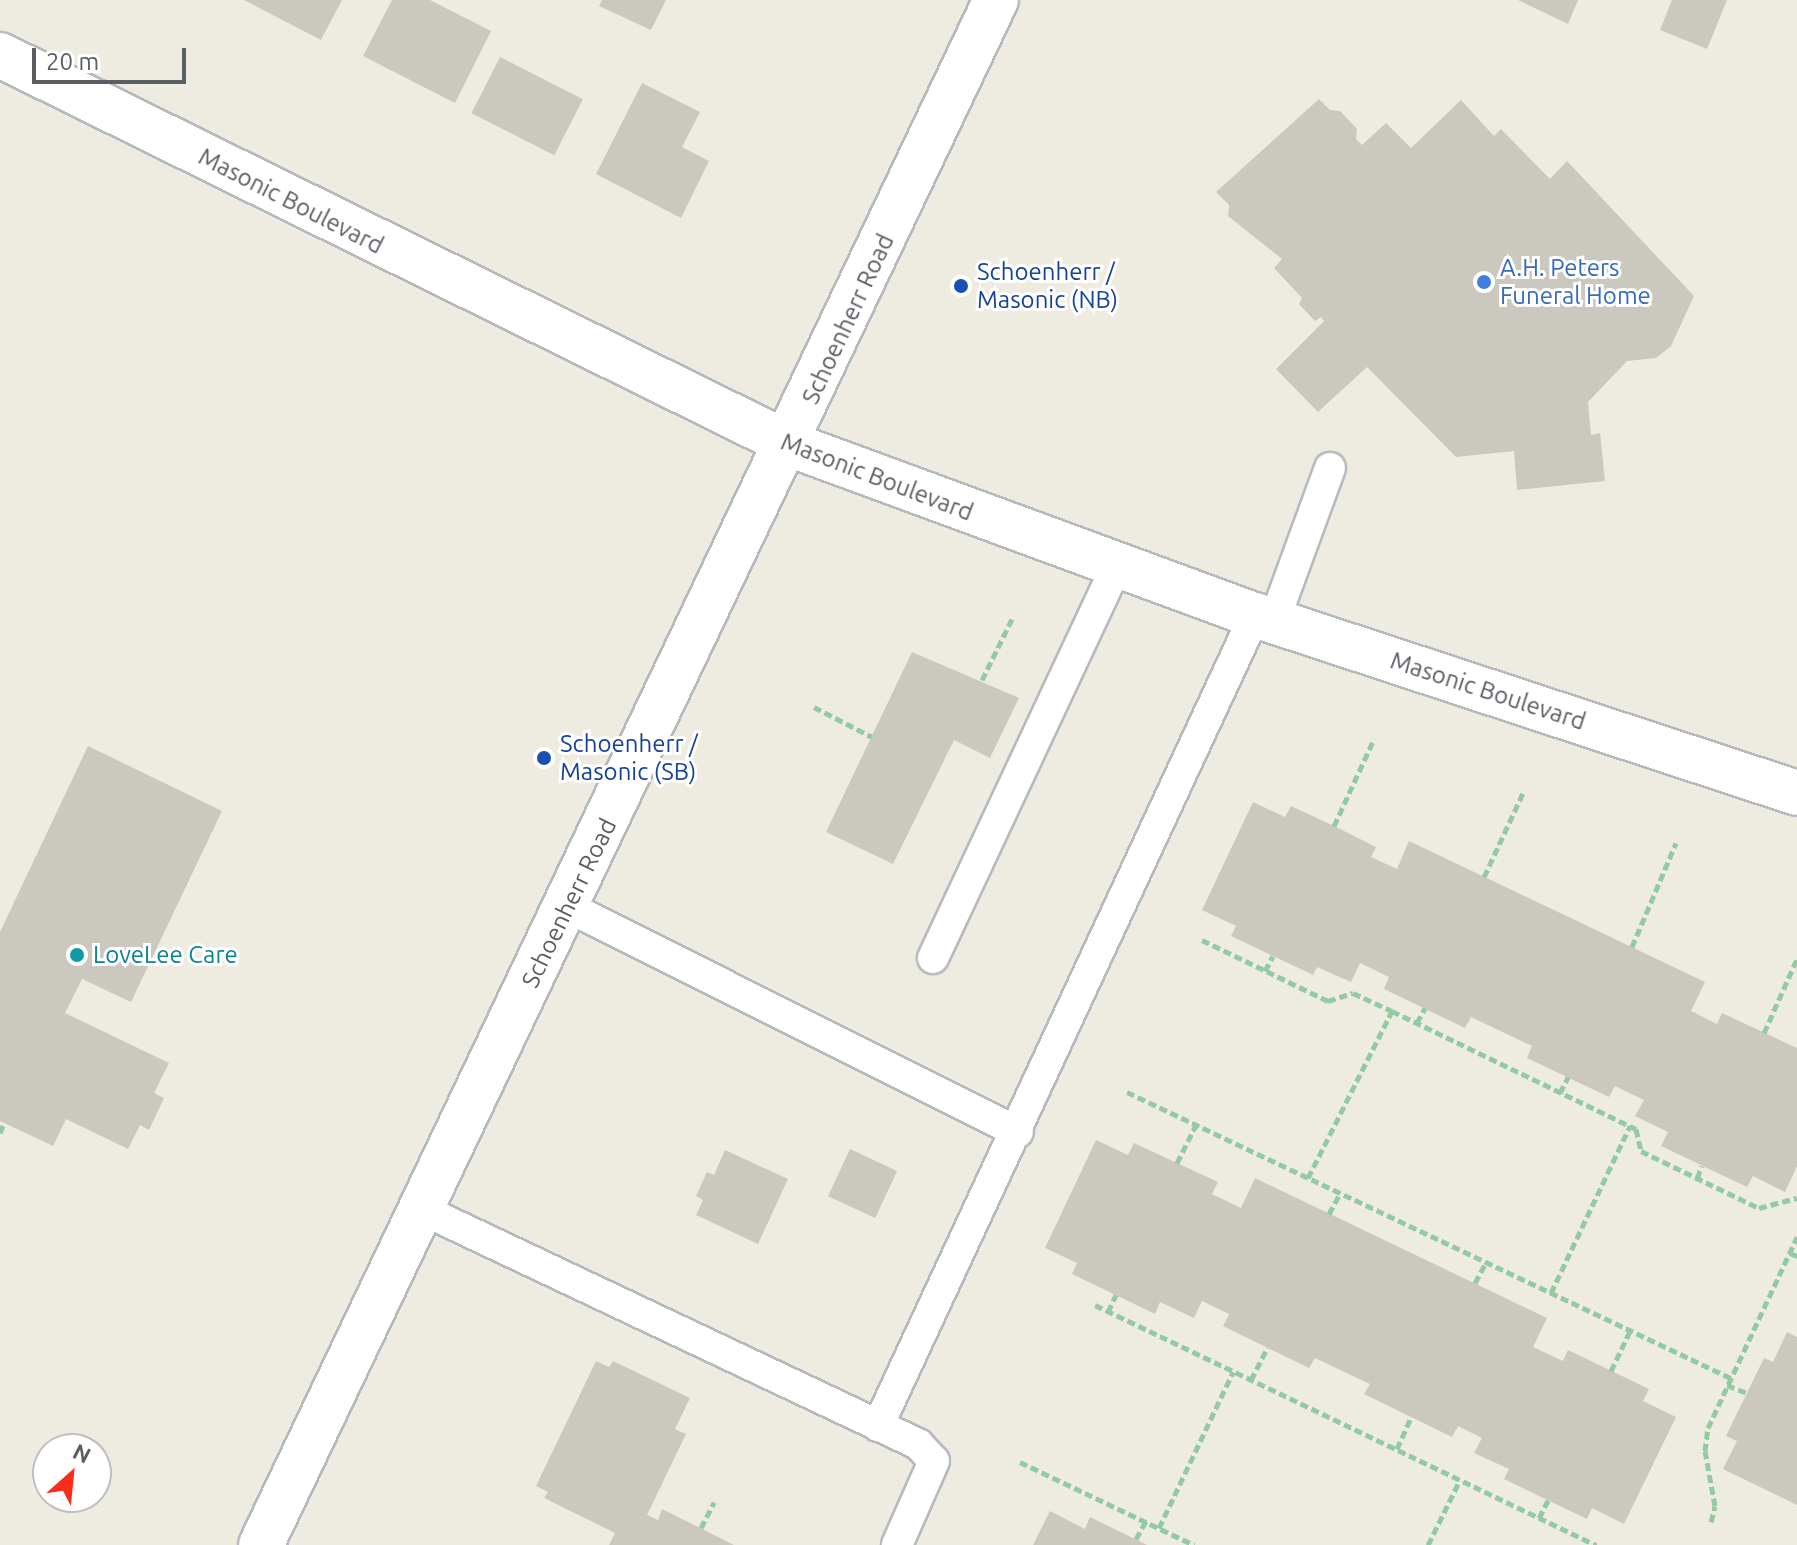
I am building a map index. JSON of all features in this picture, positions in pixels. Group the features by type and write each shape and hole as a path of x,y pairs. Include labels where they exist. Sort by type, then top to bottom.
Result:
{"street":[{"name":"Schoenherr Road","path":"261,1545 789,444 996,0"},
{"name":"Masonic Boulevard","path":"0,55 789,444 1264,618 1797,793"}],"lane":[{"path":"878,1426 1264,618 1330,468"},
{"path":"933,958 1117,566"},
{"path":"568,907 1018,1132"},
{"path":"421,1209 918,1444 934,1461 897,1545"}],"path":[{"path":"982,680 1013,617"},
{"path":"814,707 872,737"},
{"path":"1334,826 1374,739"},
{"path":"1484,877 1524,791"},
{"path":"1632,947 1676,843"},
{"path":"1202,940 1328,1001 1353,993 1417,1023 1636,1129 1641,1151 1759,1208 1797,1198"},
{"path":"1265,971 1273,956"},
{"path":"1764,1033 1797,959"},
{"path":"1417,1023 1425,1008"},
{"path":"1308,1178 1392,1011"},
{"path":"1560,1093 1568,1077"},
{"path":"1127,1092 1731,1378"},
{"path":"0,1133 4,1123"},
{"path":"1177,1163 1196,1125"},
{"path":"1551,1293 1630,1126"},
{"path":"1697,1178 1702,1166"},
{"path":"1329,1214 1340,1193"},
{"path":"1711,1522 1714,1490 1705,1441 1727,1385 1797,1237"},
{"path":"1790,1253 1797,1256"},
{"path":"1475,1283 1486,1262"},
{"path":"1108,1312 1116,1295"},
{"path":"1095,1305 1596,1545"},
{"path":"1611,1371 1630,1331"},
{"path":"1251,1380 1267,1348"},
{"path":"1159,1528 1233,1372"},
{"path":"1727,1385 1747,1393"},
{"path":"1397,1449 1411,1417"},
{"path":"1020,1462 1194,1545"},
{"path":"1428,1545 1460,1480"},
{"path":"1539,1518 1548,1500"},
{"path":"701,1528 714,1502"},
{"path":"1136,1539 1146,1521"}],"building":[{"path":"244,0 342,0 321,40"},
{"path":"392,0 430,0 491,31 455,103 363,56"},
{"path":"602,0 666,0 651,30 599,6"},
{"path":"1518,0 1578,0 1568,24"},
{"path":"1672,0 1727,0 1707,49 1660,30"},
{"path":"500,57 583,99 554,155 471,113"},
{"path":"642,83 700,112 682,147 709,161 681,218 596,174"},
{"name":"A.H. Peters Funeral Home","path":"1319,99 1330,110 1340,111 1357,129 1356,139 1362,145 1386,123 1411,148 1461,100 1494,136 1501,129 1550,179 1567,161 1694,296 1671,346 1656,358 1627,361 1588,402 1591,435 1600,433 1605,481 1517,490 1514,451 1456,457 1367,367 1318,412 1276,369 1324,321 1321,317 1315,321 1299,304 1302,298 1274,268 1282,259 1228,216 1229,205 1216,192"},
{"path":"912,652 1019,698 990,758 954,740 893,864 826,832"},
{"name":"LoveLee Care","path":"88,746 222,811 131,1002 82,979 65,1013 169,1063 154,1093 164,1098 149,1130 140,1125 128,1149 66,1119 53,1146 0,1121 0,932"},
{"path":"1253,802 1285,817 1291,806 1334,826 1376,847 1371,857 1397,869 1409,841 1705,982 1691,1011 1717,1024 1722,1013 1797,1048 1797,1166 1785,1192 1753,1176 1747,1187 1661,1146 1668,1132 1635,1116 1644,1100 1615,1086 1609,1097 1527,1058 1532,1046 1471,1017 1465,1028 1384,989 1389,977 1360,963 1351,982 1317,967 1313,975 1231,936 1236,926 1202,910"},
{"path":"1096,1140 1128,1155 1134,1143 1218,1182 1212,1194 1241,1208 1255,1178 1547,1318 1533,1347 1563,1361 1568,1350 1649,1389 1643,1401 1676,1417 1624,1524 1592,1508 1587,1519 1504,1479 1509,1469 1474,1453 1482,1438 1458,1426 1452,1437 1364,1394 1370,1384 1315,1358 1309,1368 1223,1326 1229,1314 1202,1301 1194,1318 1160,1302 1155,1314 1072,1274 1077,1263 1045,1248"},
{"path":"850,1149 897,1171 875,1218 828,1196"},
{"path":"725,1150 788,1179 758,1244 696,1215 703,1200 696,1196 707,1172 714,1175"},
{"path":"1787,1332 1797,1337 1797,1505 1723,1469 1737,1441 1726,1436 1764,1358 1773,1362"},
{"path":"596,1361 609,1367 613,1361 690,1398 675,1429 686,1434 647,1515 658,1520 662,1509 734,1545 609,1545 615,1533 544,1498 548,1492 536,1486"},
{"path":"1050,1511 1085,1529 1090,1517 1147,1545 1033,1545"}],"place":[{"name":"A.H. Peters Funeral Home","path":"1484,282"},
{"name":"Schoenherr / Masonic (NB)","path":"961,286"},
{"name":"Schoenherr / Masonic (SB)","path":"544,758"},
{"name":"LoveLee Care","path":"77,955"}]}
